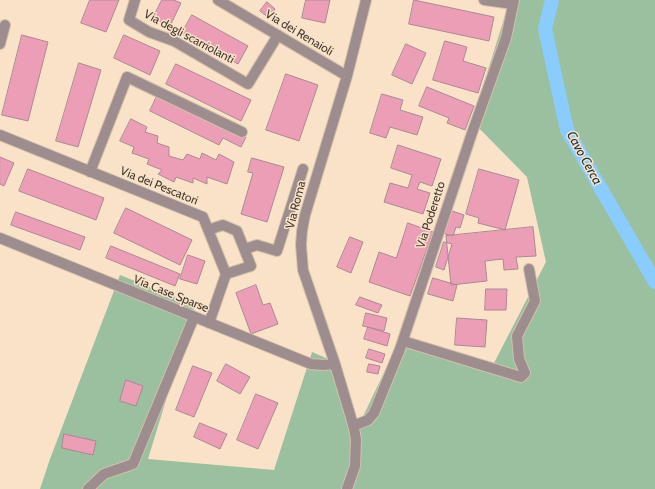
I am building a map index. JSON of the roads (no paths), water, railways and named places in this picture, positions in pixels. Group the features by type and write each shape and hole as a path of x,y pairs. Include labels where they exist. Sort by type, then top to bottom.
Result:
{"street":[{"name":"Via degli scarriolanti","path":"135,0 129,20 149,32 174,41 248,84 278,36"},
{"name":"Via dei Renaioli","path":"218,0 346,76"},
{"name":"Via Roma","path":"347,489 354,466 356,440 335,364 303,270 301,245 305,215 346,76 366,0"},
{"path":"484,0 514,2"},
{"name":"Via Poderetto","path":"353,426 368,420 374,413 403,341 472,133 506,38 514,2"},
{"path":"0,44 5,25"},
{"path":"90,172 127,77 242,132"},
{"name":"Via dei Pescatori","path":"0,135 203,217 226,274"},
{"path":"245,249 257,245 277,251 303,169"},
{"path":"208,230 224,224 237,231 251,266 226,274 210,323"},
{"name":"Via Case Sparse","path":"0,238 312,364 335,364"},
{"path":"403,341 521,377 525,373 518,359 517,336 535,301 529,269"},
{"path":"88,489 104,474 133,464 194,317"}],"waterway":[{"name":"Cavo Cerca","path":"552,0 545,29 567,130 655,282"}]}
